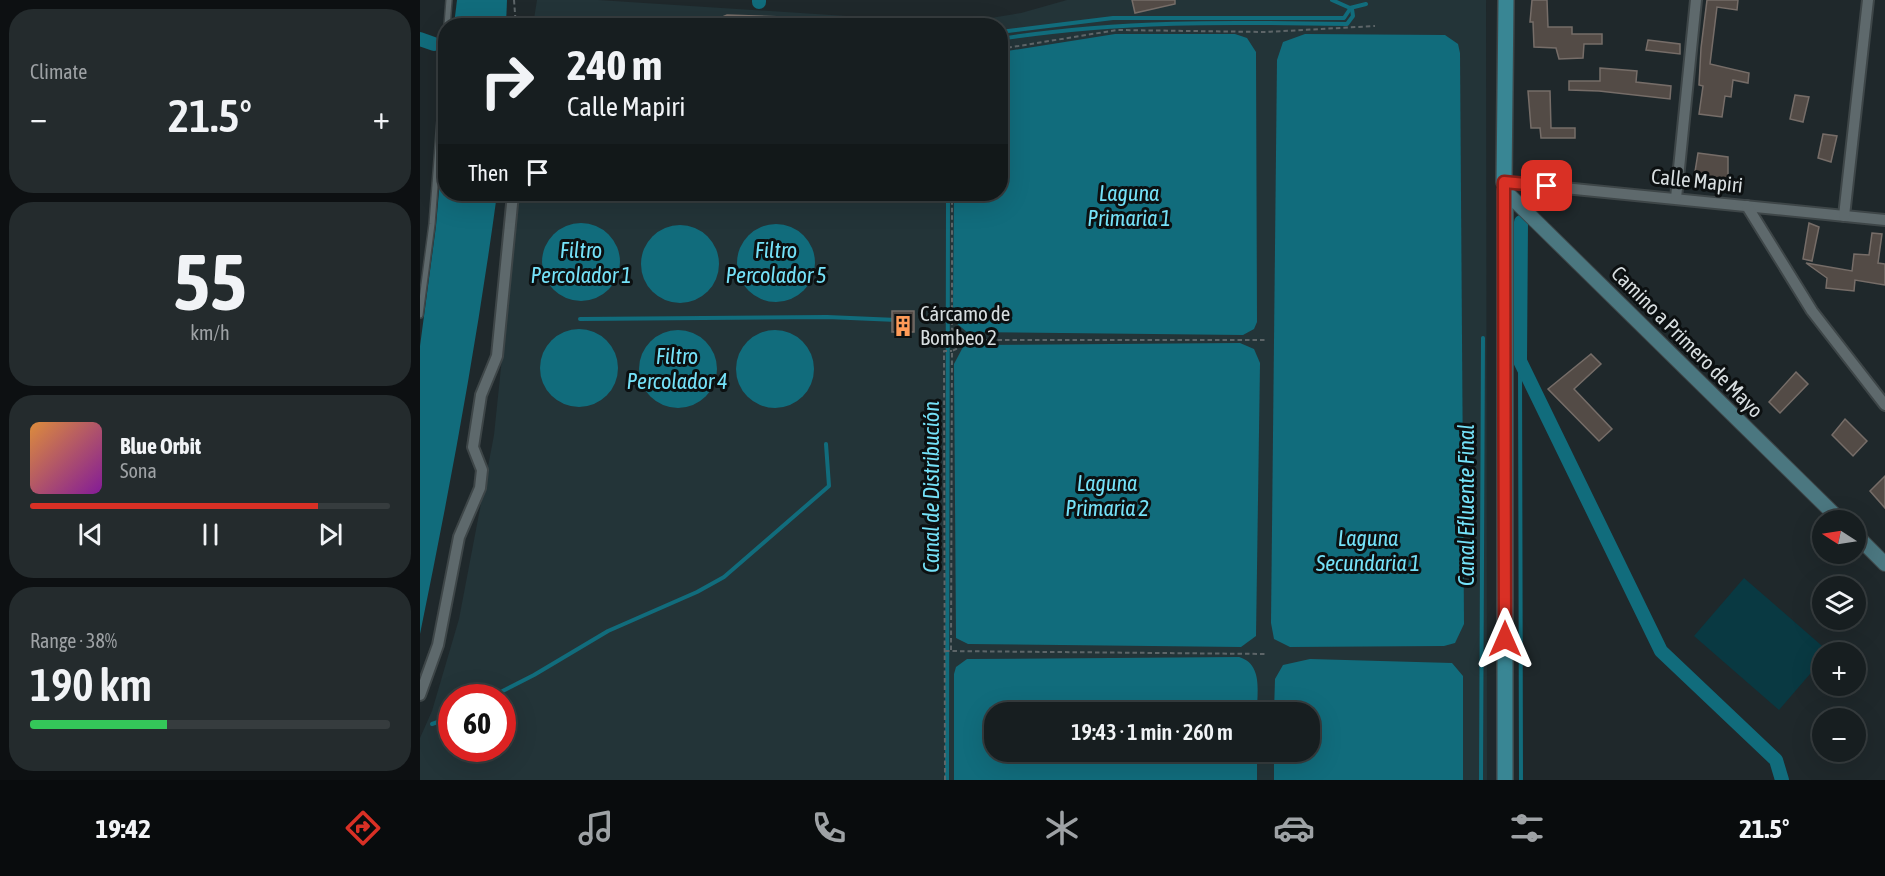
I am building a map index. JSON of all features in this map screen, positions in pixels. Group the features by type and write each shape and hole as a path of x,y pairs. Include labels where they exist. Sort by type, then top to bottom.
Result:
{"main road":[{"path":"1505,780 1506,0"},
{"name":"Camino a Primero de Mayo","path":"1505,187 1830,510"},
{"path":"1866,545 1885,564"}],"street":[{"path":"1676,198 1696,0"},
{"path":"1844,216 1868,0"},
{"name":"Calle Mapiri","path":"1505,187 1676,198 1885,220"},
{"path":"420,694 438,645 459,537 480,488 482,470 473,447 481,395 497,356 512,201"},
{"path":"1747,206 1812,311 1885,405"}],"lane":[{"path":"448,18 449,0"},
{"path":"420,315 432,224 438,146"}],"path":[{"path":"514,0 515,18"},
{"path":"1008,48 1117,30 1266,32 1376,26"},
{"path":"952,201 952,329 974,340 1266,340"},
{"path":"945,780 944,351 952,351 974,340"},
{"path":"951,650 952,351"},
{"path":"944,651 1266,654"}],"shaded area":[{"path":"537,0 598,0 877,18 534,18"},
{"path":"1067,0 1486,0 1487,780 420,780 420,738 438,691 438,762 516,762 516,684 440,684 459,619 494,435 518,201 1008,201 1008,18 991,18 1021,13"},
{"path":"1744,578 1818,642 1812,642 1812,672 1779,710 1694,636"}],"water":[{"path":"457,0 507,0 506,18 455,18"},
{"name":"Laguna Primaria 1","path":"1115,34 1235,34 1247,38 1256,52 1257,322 1254,329 1243,335 967,332 956,323 953,315 954,201 1008,201 1008,51"},
{"name":"Laguna Secundaria 1","path":"1305,34 1445,35 1458,44 1460,53 1464,624 1455,643 1444,646 1290,647 1274,639 1271,623 1277,60 1283,42"},
{"path":"438,201 496,201 462,415 420,634 420,346"},
{"name":"Filtro Percolador 1","path":"573,223 589,223 603,229 614,240 620,254 620,270 614,284 603,295 589,301 573,301 559,295 548,284 542,270 542,254 548,240 559,229"},
{"name":"Filtro Percolador 5","path":"768,224 784,224 798,230 809,241 815,255 815,271 809,285 798,296 784,302 768,302 754,296 743,285 737,271 737,255 743,241 754,230"},
{"path":"672,225 688,225 702,231 713,242 719,256 719,272 713,286 702,297 688,303 672,303 658,297 647,286 641,272 641,256 647,242 658,231"},
{"path":"571,329 587,329 601,335 612,346 618,360 618,376 612,390 601,401 587,407 571,407 557,401 546,390 540,376 540,360 546,346 557,335"},
{"name":"Filtro Percolador 4","path":"670,330 686,330 700,336 711,347 717,361 717,377 711,391 700,402 686,408 670,408 656,402 645,391 639,377 639,361 645,347 656,336"},
{"path":"767,330 783,330 797,336 808,347 814,361 814,377 808,391 797,402 783,408 767,408 753,402 742,391 736,377 736,361 742,347 753,336"},
{"name":"Laguna Primaria 2","path":"1240,343 1254,349 1260,363 1256,636 1241,647 968,644 956,638 954,364 963,347 972,345"},
{"path":"1239,657 1247,661 1255,672 1257,702 984,702 984,762 1257,762 1257,780 954,780 954,674 956,667 967,659"},
{"path":"1310,659 1452,663 1463,676 1463,780 1274,780 1274,762 1320,762 1320,702 1274,702 1275,679 1283,665"}],"building":[{"path":"1132,0 1175,0 1175,4 1135,13"},
{"path":"1532,0 1547,0 1548,27 1572,27 1572,34 1602,34 1602,44 1584,44 1583,58 1559,59 1556,48 1534,47 1533,22 1530,22"},
{"path":"1707,0 1738,0 1737,10 1717,7 1710,64 1749,73 1748,83 1733,80 1731,97 1725,96 1722,117 1699,114 1703,86 1699,85 1701,48"},
{"path":"727,15 784,17 784,18 720,18"},
{"path":"1648,40 1680,44 1680,54 1646,50"},
{"path":"1600,68 1637,71 1636,82 1671,86 1670,99 1569,90 1569,81 1600,81"},
{"path":"1528,91 1550,91 1551,128 1575,128 1575,138 1541,138 1540,128 1531,128"},
{"path":"1795,95 1809,97 1803,122 1790,119"},
{"path":"1823,134 1837,136 1831,162 1818,158"},
{"path":"1698,153 1728,157 1728,184 1694,178"},
{"path":"1809,223 1819,227 1812,261 1803,259"},
{"path":"1872,233 1882,234 1878,263 1885,264 1885,285 1855,280 1854,291 1826,288 1827,278 1806,263 1852,271 1854,254 1869,255"},
{"name":"Cárcamo de Bombeo 2","path":"892,311 914,311 914,332 892,332"},
{"path":"1591,354 1601,364 1574,389 1612,429 1599,441 1548,389"},
{"path":"1796,372 1808,384 1780,413 1769,402"},
{"path":"1845,419 1867,441 1853,456 1832,435"},
{"path":"1885,476 1885,508 1870,491"}],"waterway":[{"path":"1332,0 1350,8 1366,4"},
{"path":"1008,31 1113,18 1344,18 1350,9"},
{"path":"1008,38 1130,25 1347,24 1353,16 1352,9"},
{"path":"420,39 434,44"},
{"name":"Canal de Distribución","path":"947,780 948,201"},
{"path":"1521,222 1520,361 1661,651 1776,760 1782,780"},
{"path":"580,319 827,317 897,320"},
{"name":"Canal Efluente Final","path":"1481,780 1483,338"},
{"path":"1520,361 1521,780"},
{"path":"516,684 608,631 697,592 724,577 829,486 826,444"},
{"path":"432,724 438,722"}],"place":[{"name":"Cárcamo de Bombeo 2","path":"903,326"}],"route":[{"path":"1505,639 1504,182 1547,186"}]}
